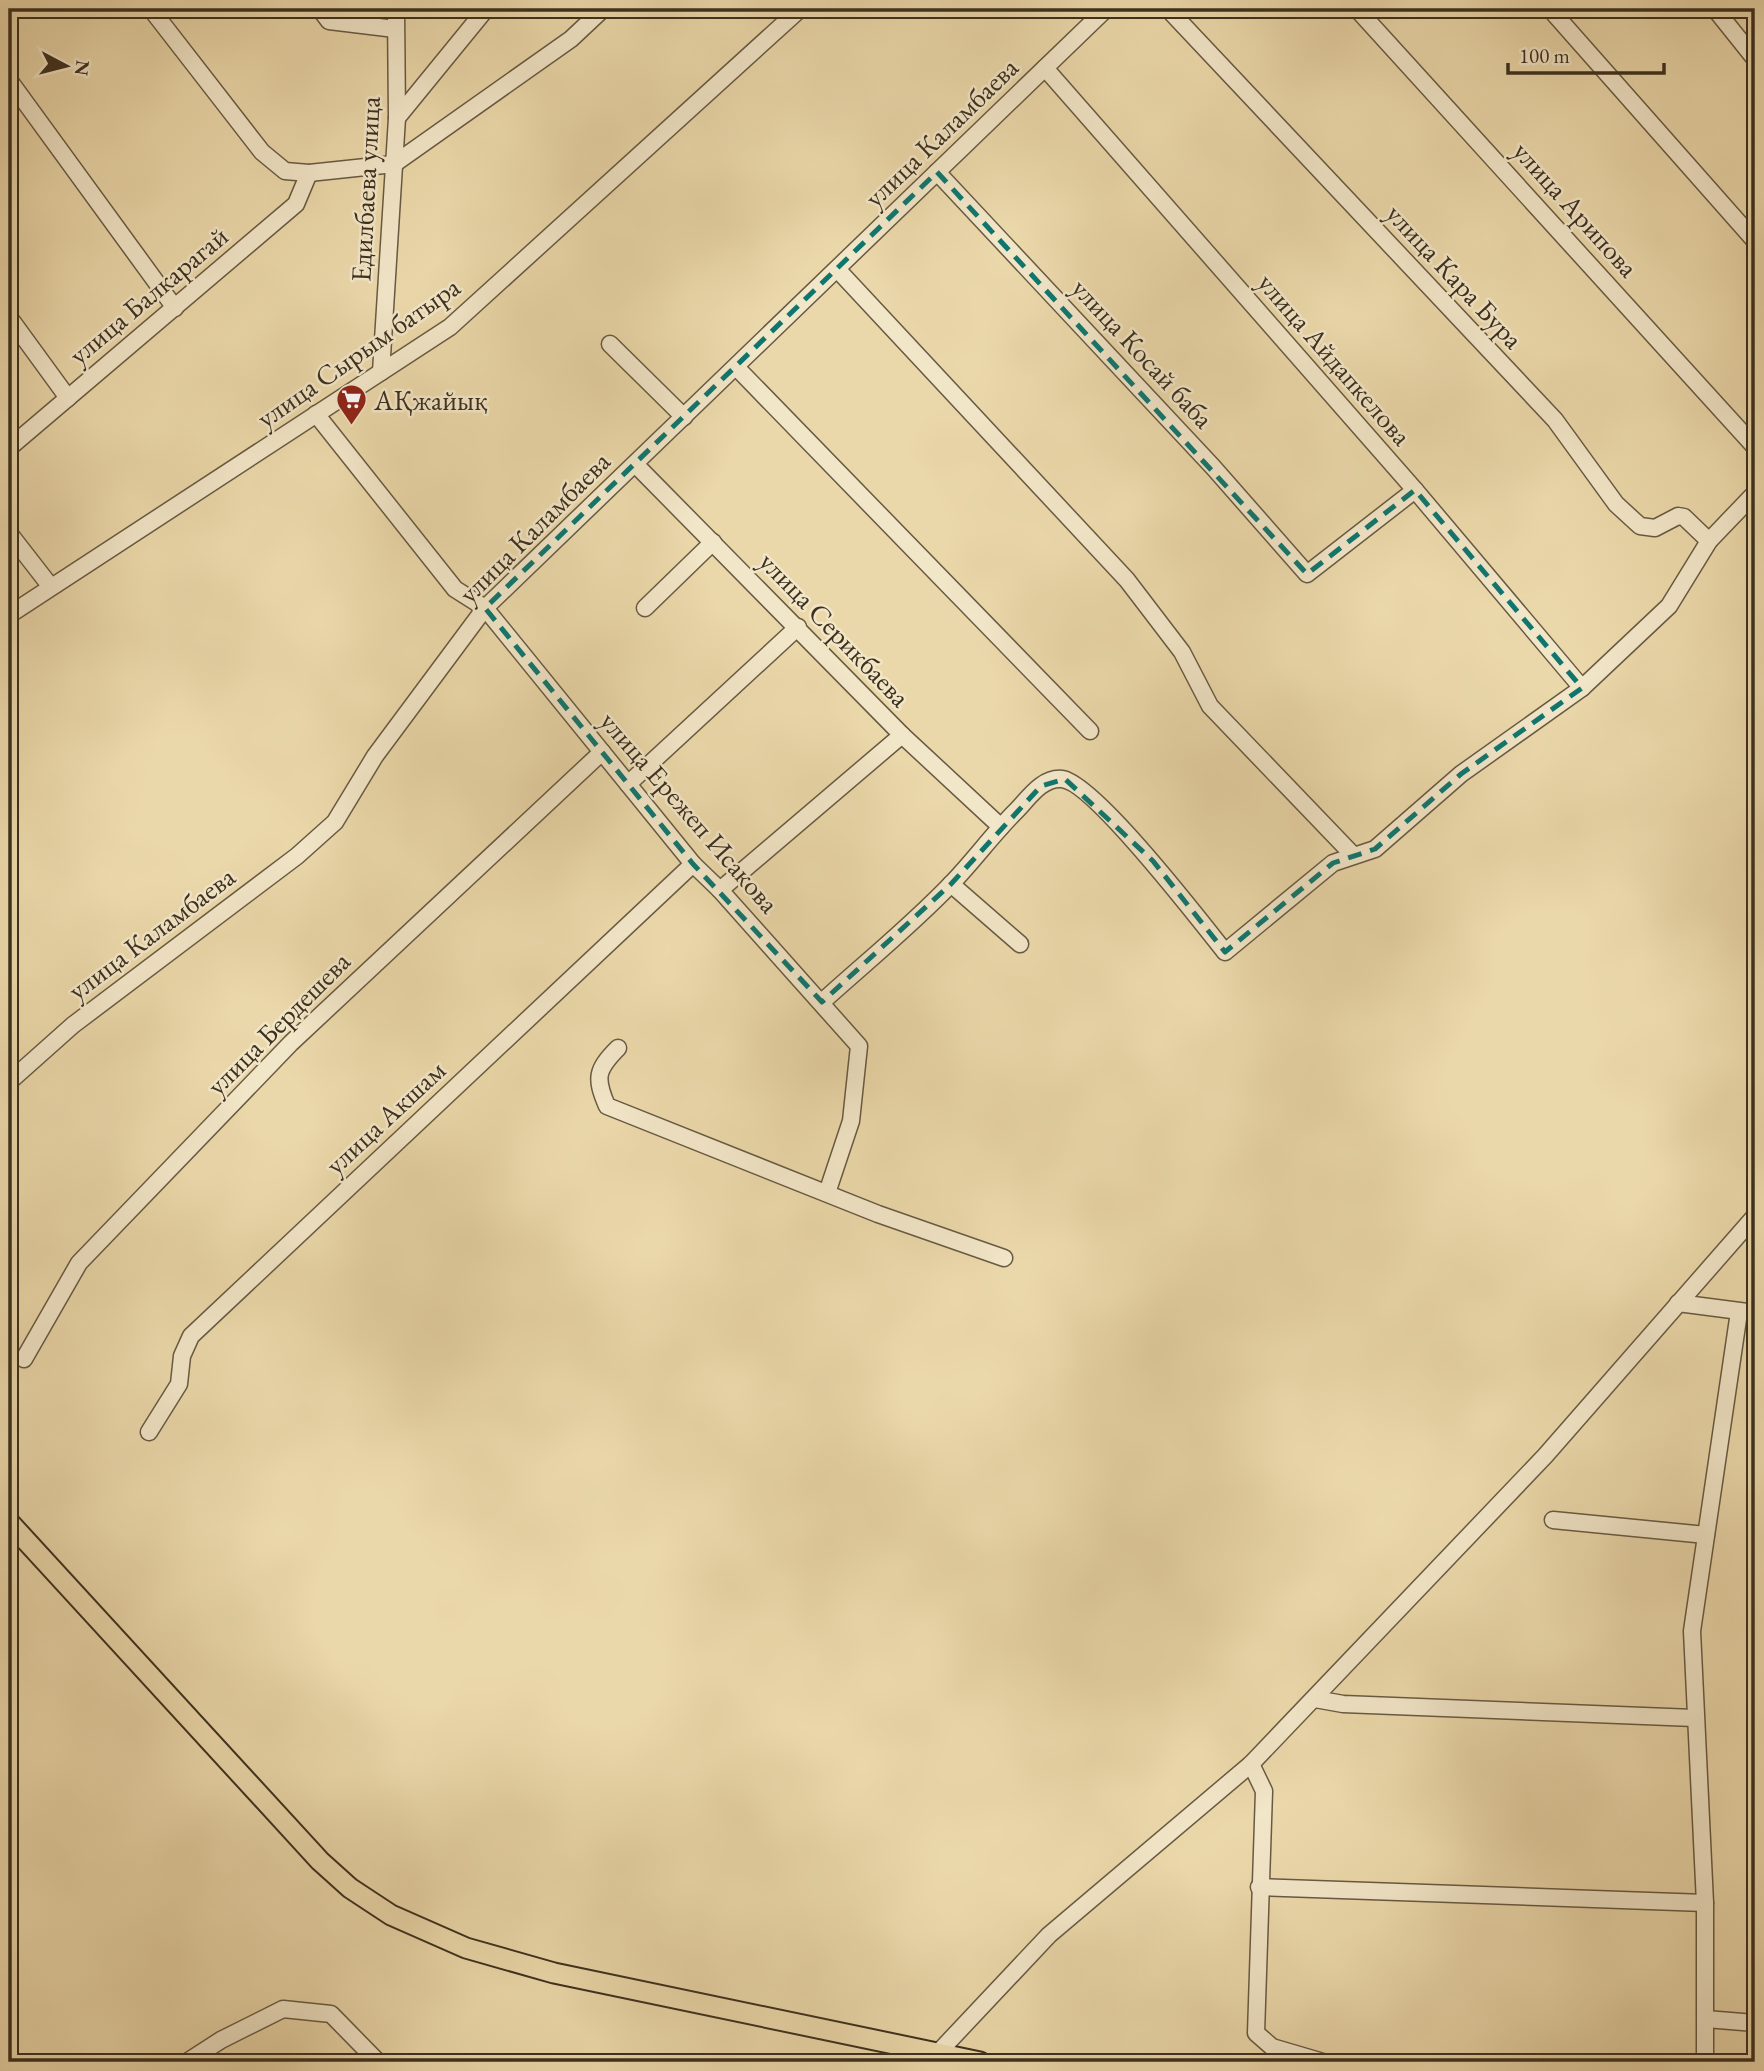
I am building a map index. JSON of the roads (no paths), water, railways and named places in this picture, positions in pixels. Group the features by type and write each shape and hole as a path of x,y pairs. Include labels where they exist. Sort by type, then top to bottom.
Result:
{"main road":[{"path":"9,1522 320,1861 350,1888 391,1915 466,1948 554,1972 930,2060 980,2062"}],"street":[{"path":"151,9 262,152 285,171 309,173 394,164 571,39 603,9"},
{"path":"320,9 330,21 396,29"},
{"name":"Едилбаева улица","path":"381,372 397,118 396,9"},
{"path":"397,118 486,9"},
{"name":"улица Сырым батыра","path":"9,615 450,327 800,9"},
{"name":"улица Каламбаева","path":"9,1082 73,1025 297,856 335,822 375,755 485,608 1106,9"},
{"name":"улица Кара Бура","path":"1168,9 1555,420 1616,504 1640,526 1654,527 1678,516 1684,517 1709,541"},
{"name":"улица Арипова","path":"1357,9 1755,447"},
{"path":"1550,9 1755,241"},
{"path":"1715,9 1755,59"},
{"name":"улица Айдапкелова","path":"1045,68 1415,490 1582,688"},
{"path":"9,80 175,308"},
{"name":"улица Косай баба","path":"937,172 1213,467 1307,574 1415,490"},
{"name":"улица Балкарагай","path":"9,448 296,204 309,173"},
{"path":"837,268 1127,580 1182,652 1210,706 1353,855"},
{"path":"9,317 68,398"},
{"path":"610,344 684,417"},
{"path":"736,367 1090,731"},
{"name":"улица Ережеп Исакова","path":"316,414 455,589 485,608 693,864 720,890 859,1046 851,1121 827,1193"},
{"name":"улица Серикбаева","path":"635,464 902,735 1001,827"},
{"path":"822,1002 951,884 1001,827 1041,786 1052,780 1065,779 1075,784 1153,861 1225,952 1333,863 1375,849 1461,774 1582,688 1669,606 1709,541 1755,493"},
{"path":"9,533 51,587"},
{"path":"645,608 713,542"},
{"path":"628,785 797,627"},
{"path":"720,890 902,735"},
{"name":"улица Бердешева","path":"24,1359 79,1262 291,1043 602,752"},
{"name":"улица Акшам","path":"149,1432 179,1384 182,1356 191,1336 693,864"},
{"path":"951,884 1020,944"},
{"path":"618,1048 603,1063 597,1084 607,1106 827,1193 1004,1258"},
{"path":"930,2060 1049,1935 1251,1764 1315,1699 1545,1456 1647,1338 1667,1321 1678,1303 1755,1216"},
{"path":"1678,1303 1747,1313 1706,1535 1692,1631 1694,1718 1705,1903 1706,2062"},
{"path":"1553,1520 1706,1535"},
{"path":"1315,1699 1343,1704 1694,1718"},
{"path":"1251,1764 1264,1791 1256,2033 1272,2047 1323,2062"},
{"path":"1259,1886 1705,1903"},
{"path":"187,2062 221,2040 283,2009 331,2014 378,2062"},
{"path":"1706,2019 1755,2023"}],"place":[{"name":"АҚжайық","path":"351,427"}]}
